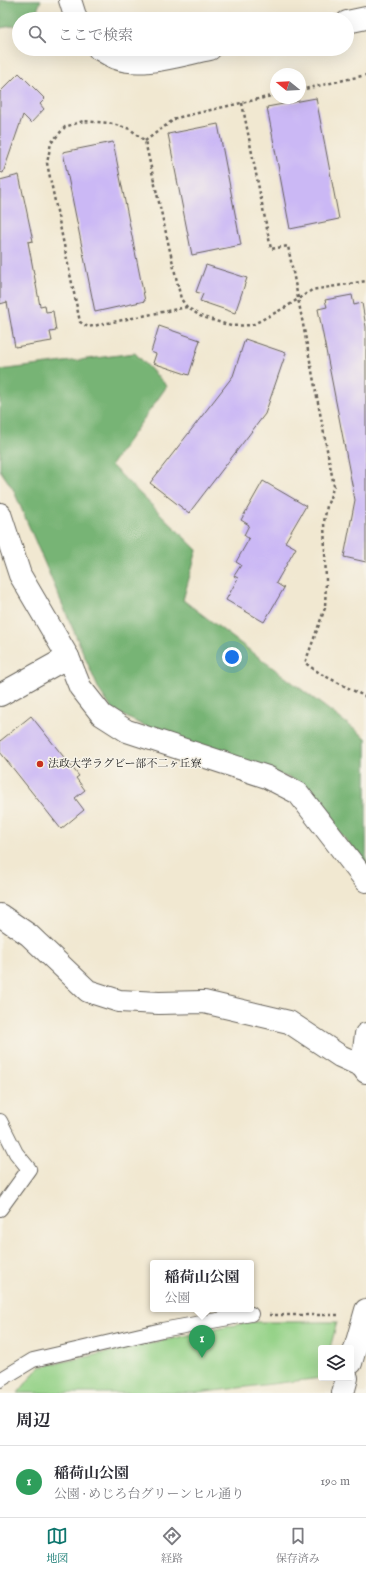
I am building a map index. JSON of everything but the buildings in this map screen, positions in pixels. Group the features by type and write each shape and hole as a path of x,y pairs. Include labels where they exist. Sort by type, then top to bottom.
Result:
{"street":[{"path":"70,0 74,12"},
{"path":"354,21 366,18"},
{"path":"112,56 133,62 150,61 175,56"},
{"path":"0,514 20,575 68,657 80,687 102,715 127,731 267,776 298,793 366,881"},
{"path":"0,695 68,657"},
{"path":"0,915 29,935 88,991 119,1001 159,1003 204,1002 289,1022 340,1056 364,1069 366,1034"},
{"path":"354,1352 366,1310"},
{"path":"343,1393 346,1381"}],"lane":[{"path":"0,1120 16,1153 29,1169 0,1209"},
{"path":"0,1380 33,1360 162,1330 251,1314"}],"path":[{"path":"306,89 366,75"},
{"path":"145,141 176,118 270,96"},
{"path":"242,103 271,249 288,246 334,486 327,506 324,522 325,608 305,663 321,674 366,697"},
{"path":"187,307 88,326 80,322 48,163 51,143 65,127 83,121 109,123 130,129 145,141 181,299 187,307 200,316 231,326 252,325 286,307 312,290 366,281"},
{"path":"251,1314 345,1315"}],"green space":[{"path":"0,0 41,0 37,12 12,12 12,26 0,28"},
{"path":"135,353 167,386 111,465 197,550 183,600 366,738 366,865 298,781 166,736 112,709 99,690 13,489 0,470 0,370"},
{"path":"250,1322 337,1322 331,1345 318,1345 318,1378 197,1393 18,1393 39,1367"}],"place":[{"name":"法政大学ラグビー部不二ヶ丘寮","path":"40,764"},
{"name":"稲荷山公園","path":"202,1358"}]}
